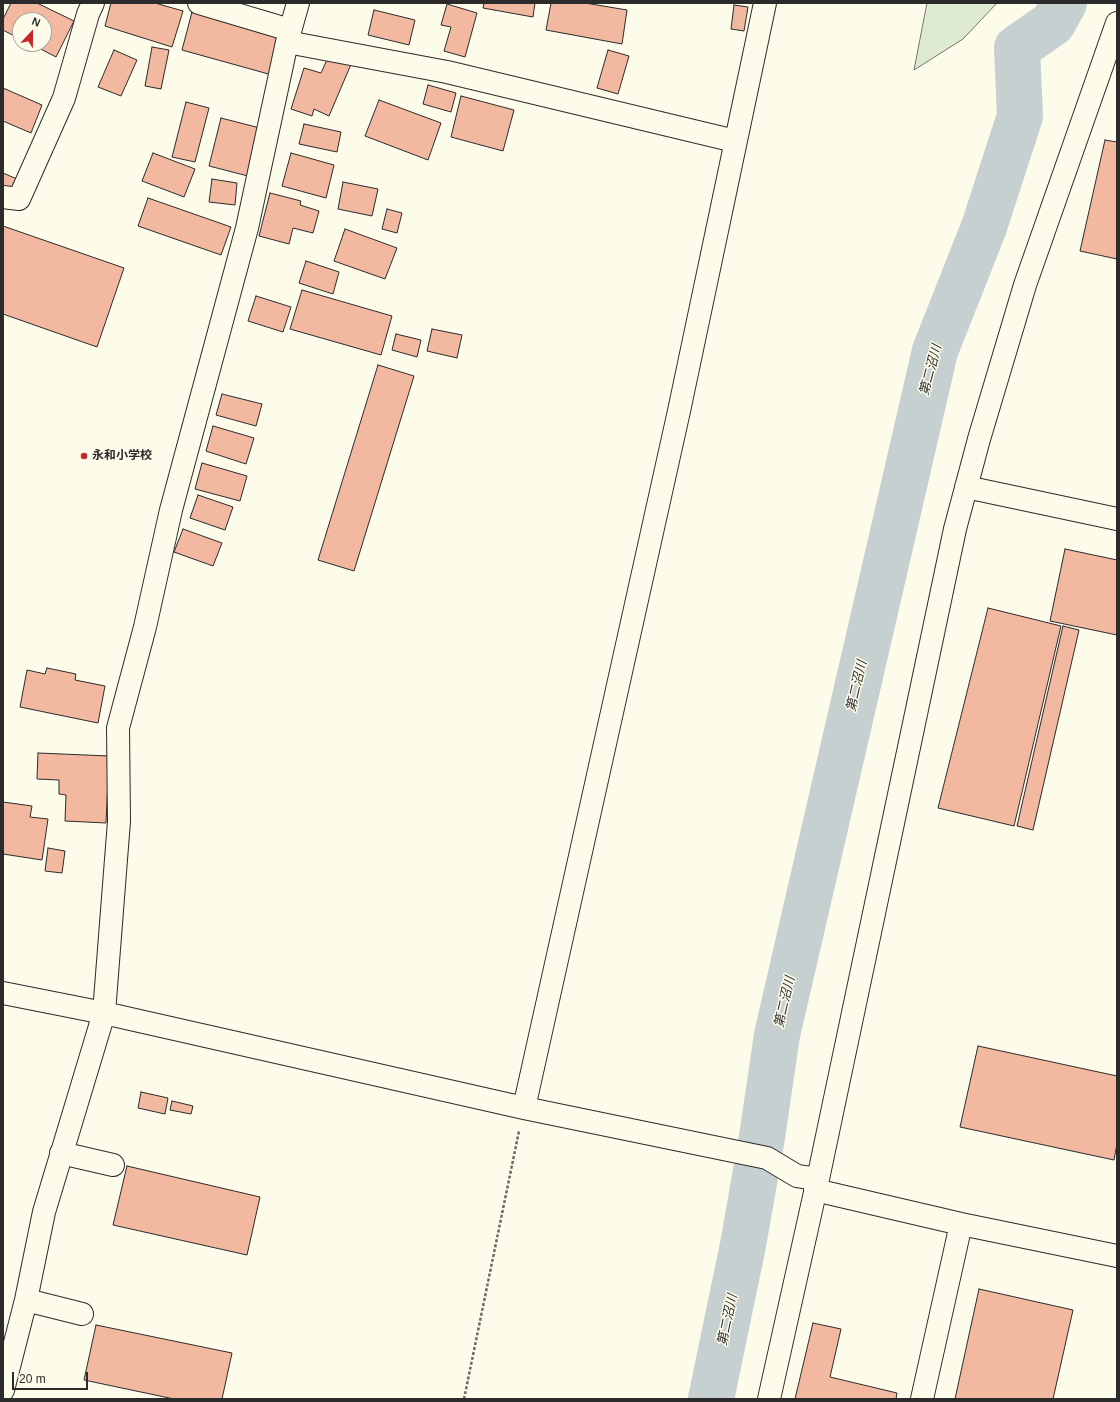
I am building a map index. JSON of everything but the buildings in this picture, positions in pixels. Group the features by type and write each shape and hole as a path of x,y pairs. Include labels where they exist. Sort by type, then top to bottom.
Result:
{"street":[{"path":"3,197 19,199 64,98 88,14 93,3"},
{"path":"199,3 289,36 735,141"},
{"path":"3,1390 26,1300 44,1212 104,1013 119,821 118,728 145,627 171,510 247,228 289,36 298,3"},
{"path":"524,1108 680,411 735,141 765,3"},
{"path":"768,1399 816,1184 955,529 979,439 1025,285 1117,23"},
{"path":"966,487 1117,519"},
{"path":"3,993 104,1013 524,1108 758,1156 816,1184 961,1224 1117,1256"},
{"path":"61,1154 113,1165"},
{"path":"922,1399 961,1224"},
{"path":"26,1300 82,1314"}],"path":[{"path":"464,1399 524,1108"}],"green space":[{"path":"927,3 997,3 963,39 914,70"}],"waterway":[{"name":"第二沼川","path":"711,1399 743,1245 762,1137 777,1035 935,351 984,227 1020,116 1017,48 1053,23 1064,3"}],"place":[{"name":"永和小学校","path":"84,456"}]}
